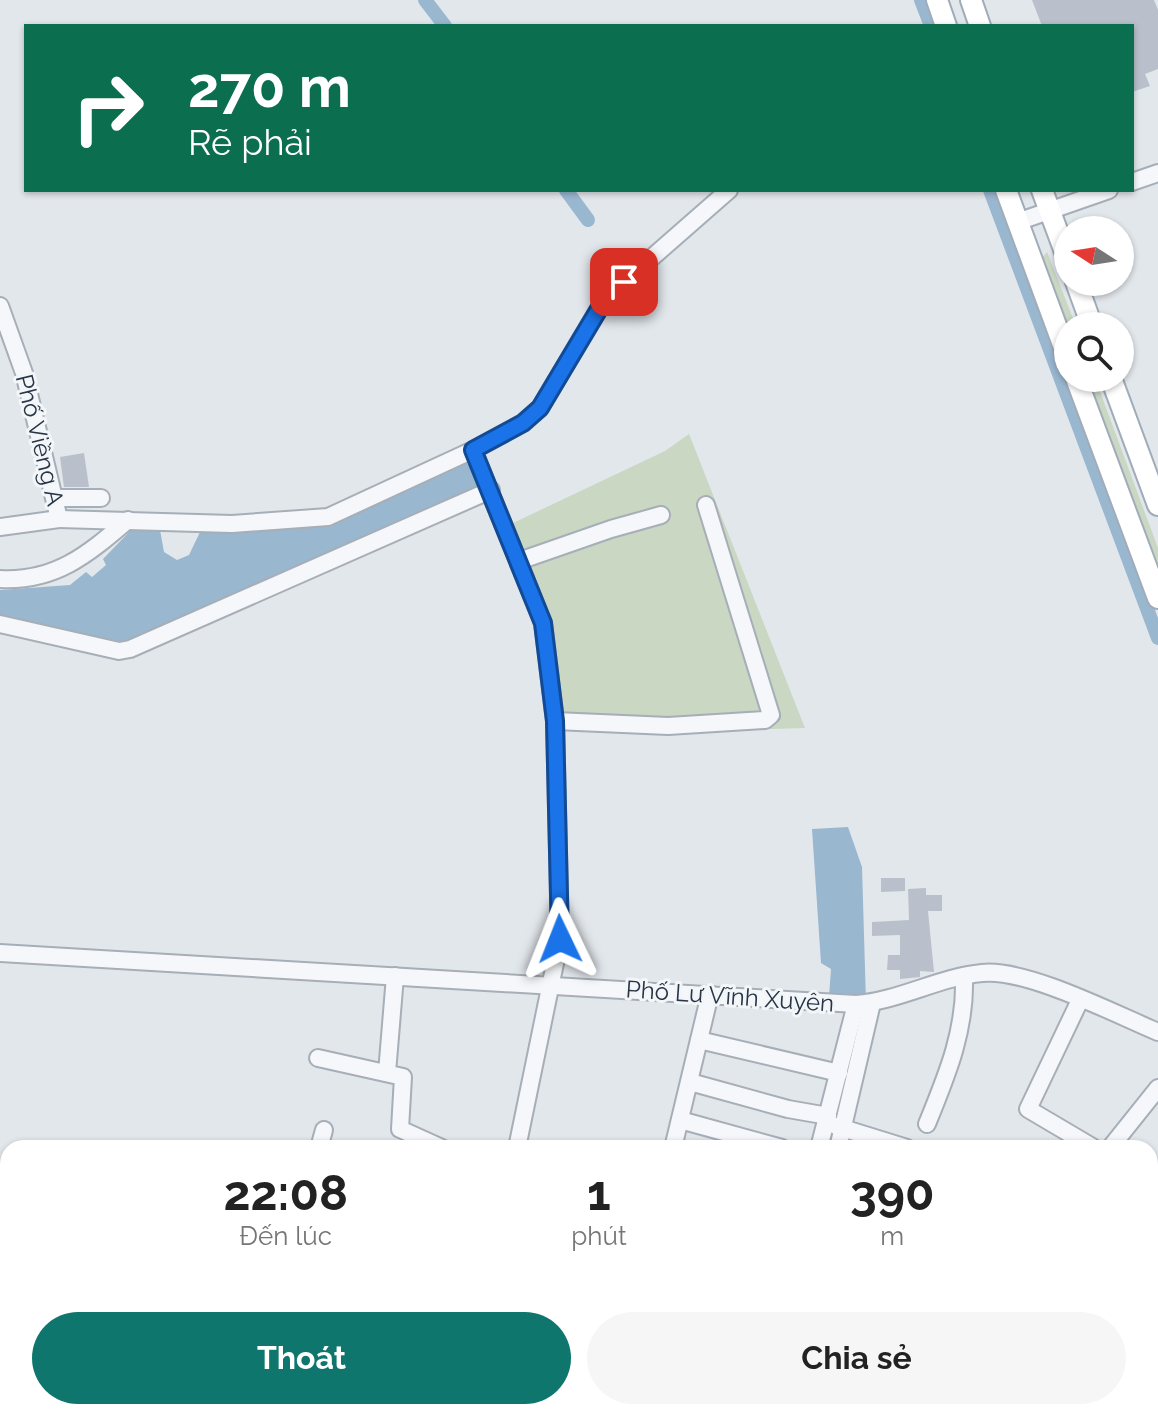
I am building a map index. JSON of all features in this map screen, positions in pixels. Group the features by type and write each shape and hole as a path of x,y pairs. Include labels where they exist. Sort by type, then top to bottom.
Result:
{"main road":[{"path":"971,0 979,24"},
{"path":"1007,192 1054,321"},
{"path":"1043,192 1054,222"},
{"path":"1081,392 1158,598"},
{"path":"1116,392 1158,505"}],"street":[{"path":"1134,181 1158,173"},
{"path":"59,519 232,524 328,517 473,450 523,423 540,408 599,309 727,192"},
{"path":"1017,222 1103,192"},
{"name":"Phố Viềng A","path":"0,306 24,373 59,519 0,527"},
{"path":"473,450 543,623 555,721 560,939 519,1140"},
{"path":"0,624 119,651 130,649 488,484"},
{"path":"55,498 101,498"},
{"path":"555,721 668,726 765,720 771,715 706,505"},
{"path":"519,561 661,515"},
{"path":"0,579 42,577 59,571 86,555 128,520"},
{"name":"Phố Lư Vĩnh Xuyên","path":"0,953 864,1004 984,972 1011,975 1158,1032"},
{"path":"387,1073 395,976"},
{"path":"927,1124 957,1044 965,1009 964,976"},
{"path":"675,1140 710,994"},
{"path":"1080,1000 1028,1109 1080,1140"},
{"path":"821,1140 839,1073 864,1004"},
{"path":"840,1140 864,1004"},
{"path":"699,1040 839,1073"},
{"path":"318,1058 403,1077 400,1129 424,1140"},
{"path":"690,1082 827,1119 843,1128 881,1140"},
{"path":"1116,1140 1158,1088"},
{"path":"680,1120 751,1140"},
{"path":"321,1140 324,1130"}],"green space":[{"path":"1047,252 1054,270 1054,292 1042,258"},
{"path":"1056,296 1064,296 1071,312 1061,312"},
{"path":"1090,392 1100,392 1158,548 1158,575"},
{"path":"689,434 805,728 677,732 561,729 550,632 542,598 513,523 665,451"}],"water":[{"path":"464,463 473,466 483,487 126,643 0,617 0,590 70,585 86,572 92,577 106,565 103,559 135,526 160,530 164,552 177,560 189,555 201,530 330,526 402,488"},
{"path":"848,827 862,867 866,1003 829,997 831,969 821,963 812,829"}],"building":[{"path":"1032,0 1154,0 1158,10 1158,69 1145,74 1150,86 1134,91 1134,24 1041,24"},
{"path":"84,453 89,487 64,487 60,457"},
{"path":"881,878 905,878 905,891 881,892"},
{"path":"926,888 926,895 942,895 942,911 928,911 934,972 920,971 920,977 900,979 900,970 887,970 888,955 900,955 900,935 872,936 872,922 909,920 908,889"}],"waterway":[{"path":"425,0 443,24"},
{"path":"921,0 930,24"},
{"path":"567,192 588,220"},
{"path":"991,192 1158,638"}],"route":[{"path":"560,939 555,721 543,623 473,450 523,423 540,408 553,391 599,309 624,282"}]}
